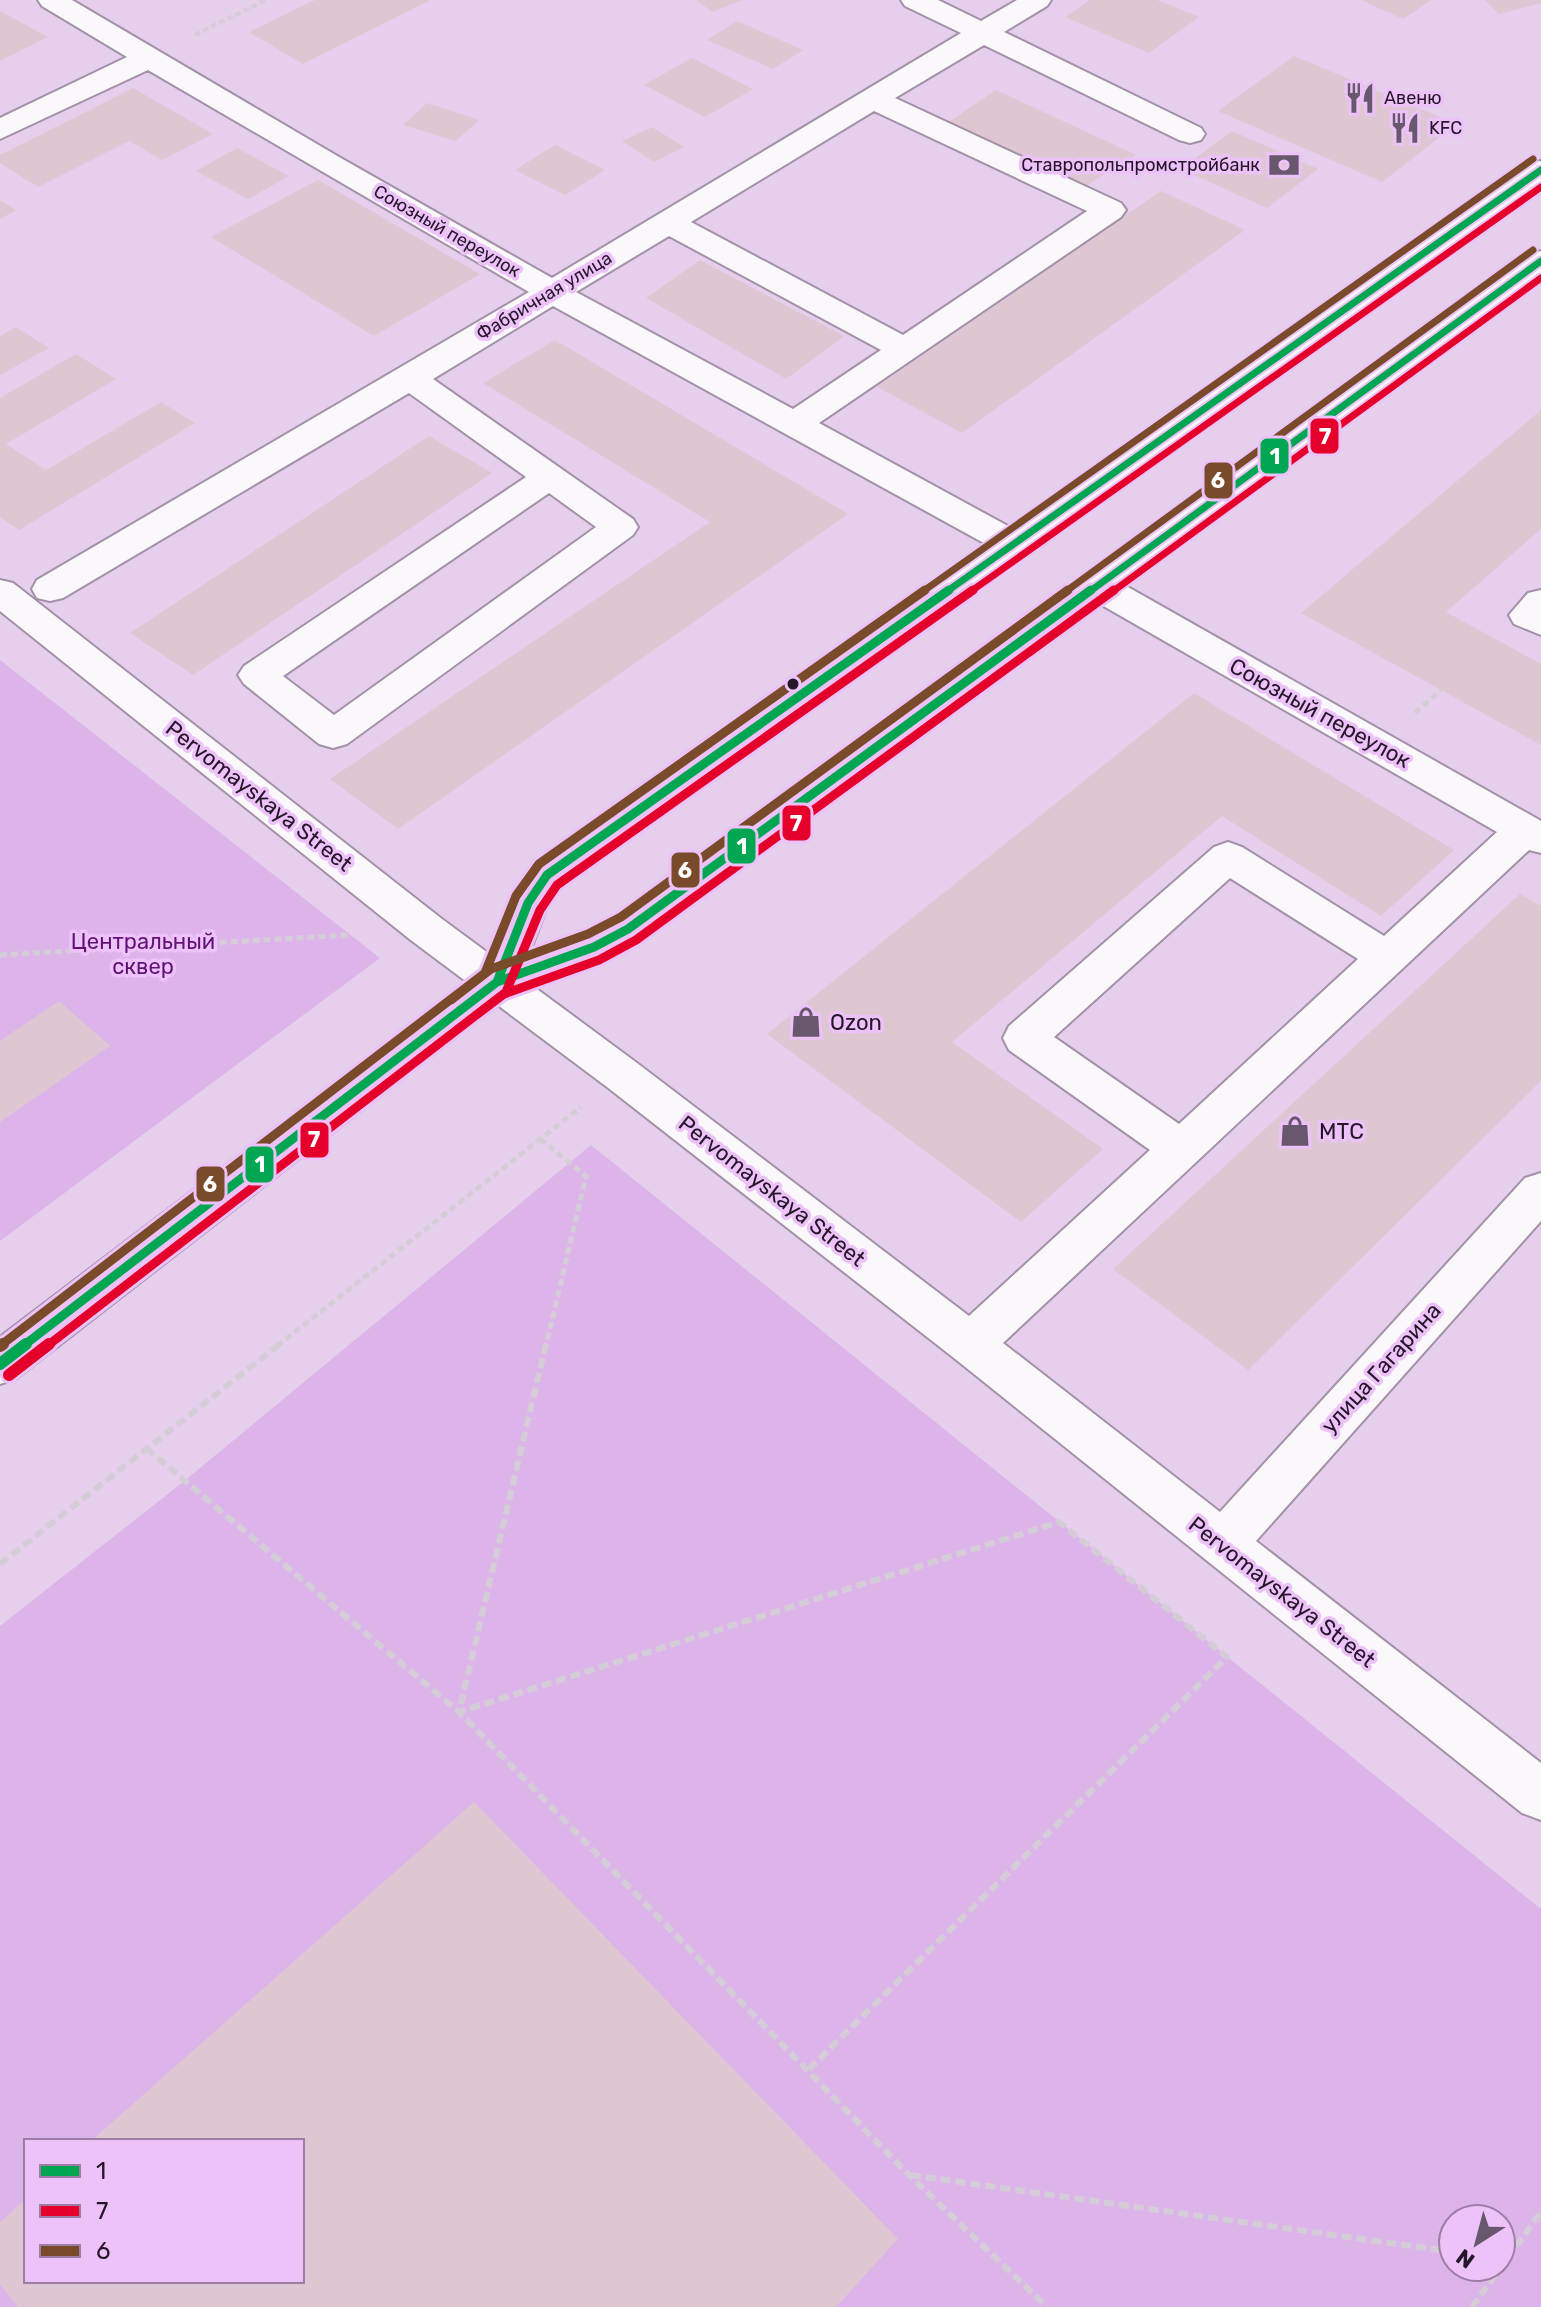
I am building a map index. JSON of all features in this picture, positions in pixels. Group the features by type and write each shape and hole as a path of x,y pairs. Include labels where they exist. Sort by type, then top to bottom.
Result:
{"street":[{"name":"Союзный переулок","path":"52,0 551,291 1015,545"},
{"path":"915,0 1190,134"},
{"name":"Фабричная улица","path":"50,589 410,378 1037,0"},
{"path":"0,130 149,58"},
{"path":"793,425 1110,210 874,100"},
{"path":"497,982 528,903 547,875 1541,170"},
{"path":"667,222 903,349"},
{"path":"0,1364 497,982 594,947 628,929 1541,261"},
{"path":"410,378 620,527 333,735 257,675 549,477"},
{"name":"Союзный переулок","path":"1099,587 1533,835"},
{"name":"Pervomayskaya Street","path":"0,592 427,930 622,1075 970,1344 1541,1795"},
{"path":"1541,602 1527,615 1541,623"},
{"path":"970,1344 1388,958 1533,835"},
{"path":"1182,1149 1024,1038 1228,857 1388,958"},
{"name":"улица Гагарина","path":"1221,1545 1541,1191"}],"path":[{"path":"149,58 266,0"},
{"path":"0,955 427,930"},
{"path":"0,1564 622,1075"},
{"path":"459,1712 586,1176 540,1139"},
{"path":"146,1448 459,1712 909,2175 1047,2307"},
{"path":"459,1712 1059,1522 1227,1657 807,2071"},
{"path":"909,2175 1437,2250"},
{"path":"1517,2242 1541,2212"},
{"path":"1472,2307 1488,2283"}],"green space":[{"name":"Центральный сквер","path":"0,660 380,958 0,1241"},
{"path":"591,1145 1541,1909 1541,2307 0,2307 0,1626 183,1482"}],"building":[{"path":"315,0 431,0 303,64 249,32"},
{"path":"696,0 743,0 712,12"},
{"path":"1090,0 1157,0 1199,17 1149,53 1065,17"},
{"path":"1361,0 1431,0 1403,19"},
{"path":"1485,0 1541,0 1541,3 1499,14"},
{"path":"0,11 48,37 0,61"},
{"path":"737,21 803,50 773,69 707,40"},
{"path":"1294,56 1457,124 1382,182 1218,111"},
{"path":"692,58 753,89 705,117 644,85"},
{"path":"133,88 213,134 162,160 129,141 38,187 0,163 0,155"},
{"path":"996,90 1136,155 1084,187 947,123"},
{"path":"427,103 479,120 456,141 403,125"},
{"path":"652,127 684,147 654,162 622,141"},
{"path":"1232,131 1318,169 1267,208 1181,169"},
{"path":"555,145 605,170 565,195 515,170"},
{"path":"237,148 289,176 248,199 196,171"},
{"path":"318,180 480,274 374,336 211,237"},
{"path":"1161,191 1245,230 962,433 877,387"},
{"path":"0,200 16,210 0,219"},
{"path":"700,260 844,336 786,379 646,298"},
{"path":"16,327 49,348 0,375 0,336"},
{"path":"555,340 848,514 398,829 330,779 710,522 483,383"},
{"path":"76,354 116,379 6,444 46,470 161,402 195,423 19,530 0,517 0,398"},
{"path":"1541,410 1541,529 1446,612 1541,664 1541,745 1301,613"},
{"path":"429,436 492,473 193,675 130,633"},
{"path":"1194,693 1454,850 1381,916 1222,816 952,1042 1103,1149 1021,1222 767,1034"},
{"path":"1520,894 1541,906 1541,1081 1248,1370 1113,1269"},
{"path":"59,1001 110,1046 0,1122 0,1041"},
{"path":"474,1802 898,2239 836,2307 18,2307 0,2284 0,2222 24,2201 24,2283 304,2283 304,2139 93,2139"}],"transit line":[{"name":"6","path":"0,1346 485,973 516,896 539,864 1533,159"},
{"name":"1","path":"0,1364 497,982 528,903 547,875 1541,170"},
{"name":"7","path":"9,1375 506,992 540,910 557,885 1541,187"},
{"name":"6","path":"451,1000 491,969 588,934 621,917 1533,250"},
{"name":"1","path":"459,1011 497,982 594,947 628,929 1541,261"},
{"name":"7","path":"467,1022 504,994 599,960 636,940 1541,278"}],"place":[{"name":"Авеню","path":"1360,98"},
{"name":"KFC","path":"1405,128"},
{"name":"Ставропольпромстройбанк","path":"1284,165"},
{"name":"Ozon","path":"806,1022"},
{"name":"МТС","path":"1295,1131"}]}
